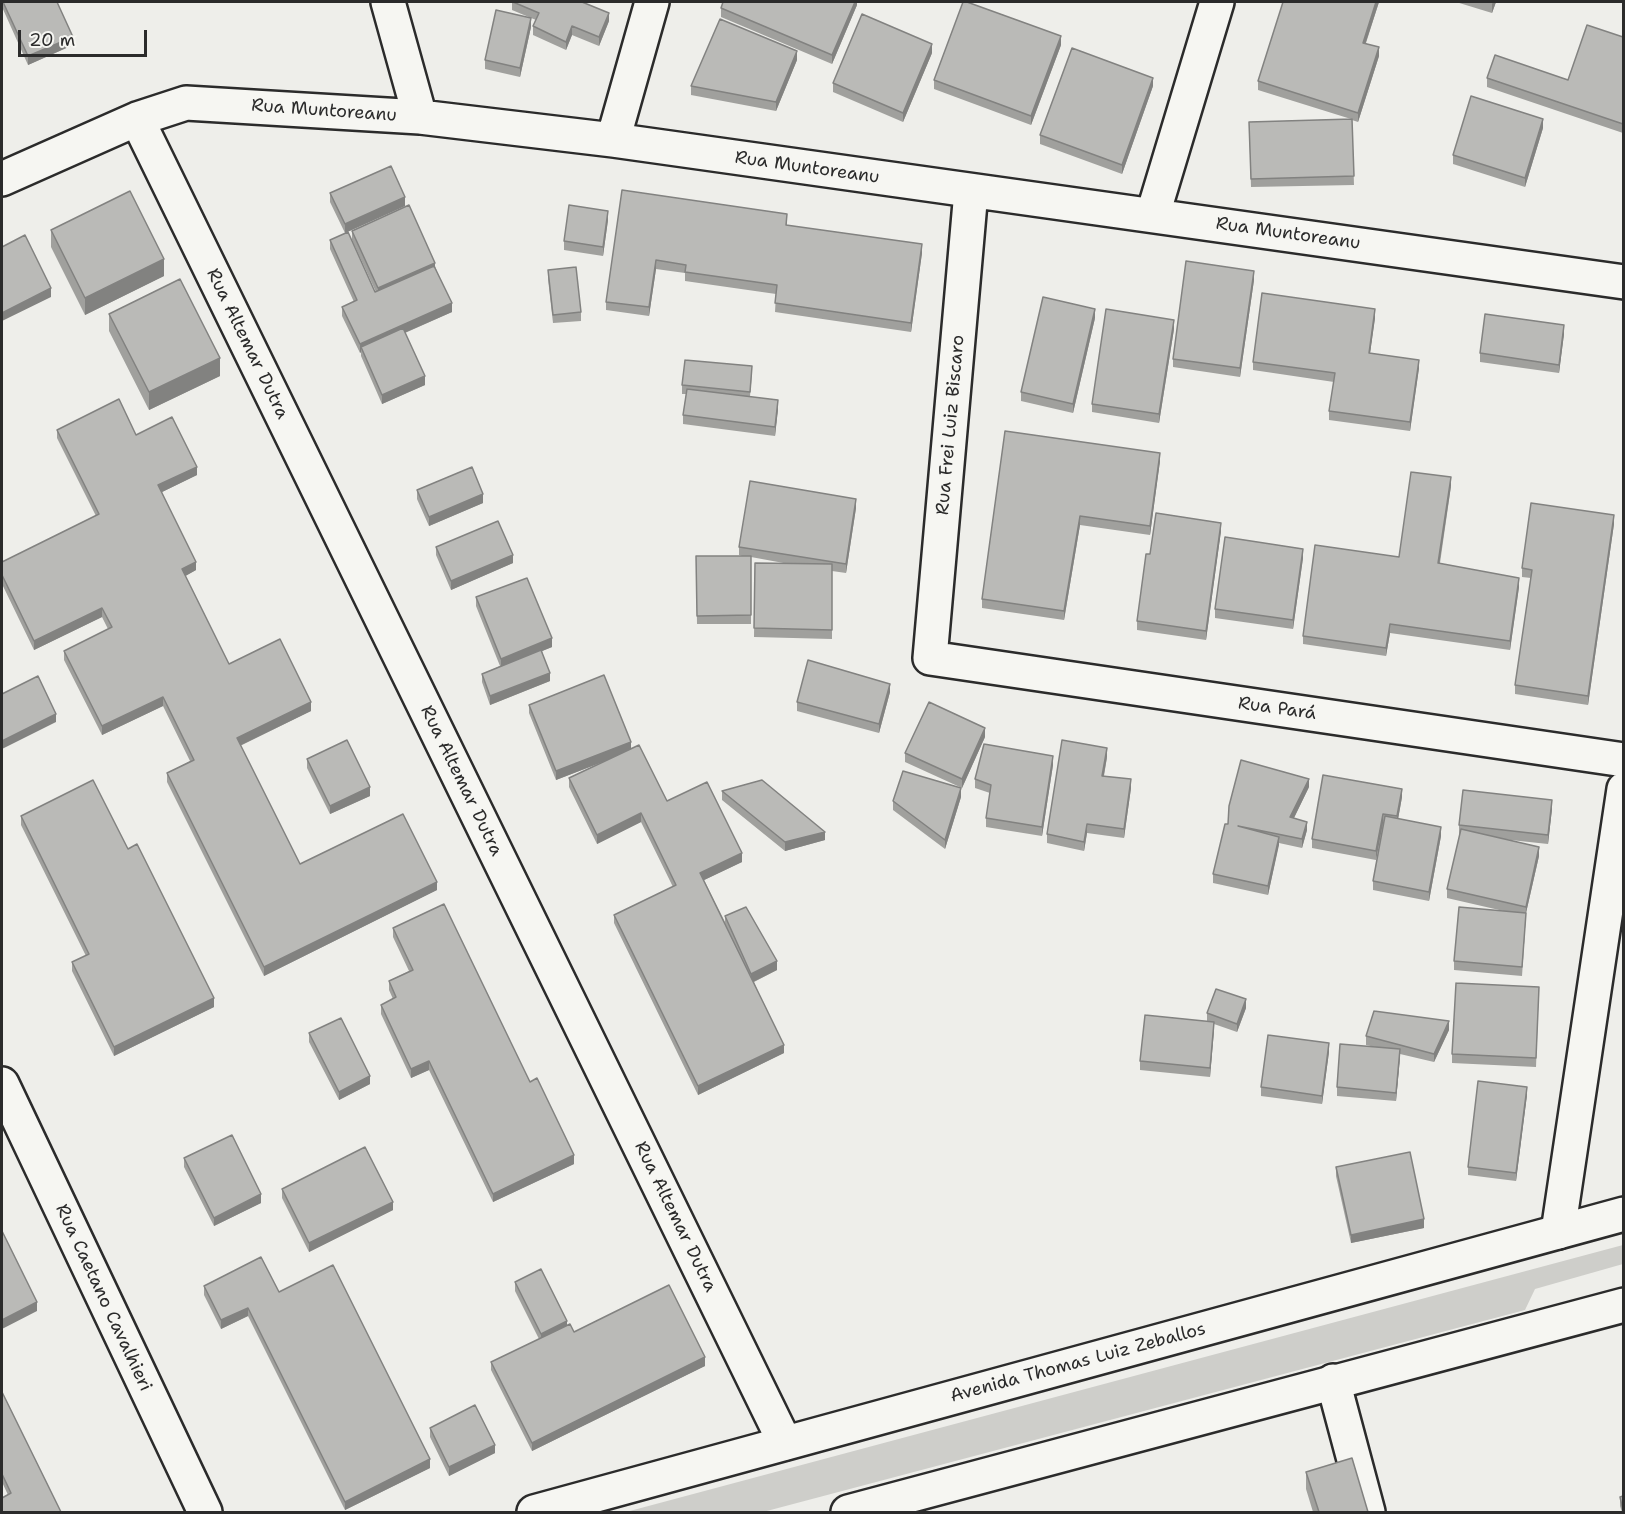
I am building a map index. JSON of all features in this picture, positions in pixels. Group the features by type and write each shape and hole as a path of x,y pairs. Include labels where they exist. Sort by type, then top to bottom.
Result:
{"street":[{"path":"388,2 420,117"},
{"path":"613,140 652,2"},
{"path":"1153,214 1217,2"},
{"name":"Rua Muntoreanu","path":"2,179 137,119 186,103 420,117 613,140 971,191 1153,214 1623,282"},
{"name":"Rua Altemar Dutra","path":"137,119 785,1443"},
{"name":"Rua Frei Luiz Biscaro","path":"930,658 971,191"},
{"name":"Rua Pará","path":"930,658 1623,760"},
{"path":"1558,1232 1623,789"},
{"name":"Rua Caetano Cavalhieri","path":"2,1084 204,1512"},
{"name":"Avenida Thomas Luiz Zeballos","path":"534,1512 1623,1214"},
{"path":"848,1512 1623,1305"},
{"path":"1333,1381 1368,1512"}],"shaded area":[{"path":"1623,1245 1623,1264 1535,1289 1525,1310 763,1512 626,1512"}],"building":[{"path":"3,2 57,2 73,37 28,56"},
{"path":"513,2 582,2 609,13 599,37 572,26 566,42 533,26 539,13"},
{"path":"723,2 855,2 832,55 721,8"},
{"path":"963,2 1061,36 1031,116 934,80"},
{"path":"1283,2 1376,2 1363,43 1379,47 1358,113 1258,81"},
{"path":"496,10 531,18 520,68 485,60"},
{"path":"862,14 932,44 903,113 833,83"},
{"path":"720,19 797,51 776,102 691,86"},
{"path":"1587,25 1623,37 1623,124 1487,78 1495,55 1568,80"},
{"path":"1072,48 1153,78 1122,165 1040,135"},
{"path":"1471,96 1543,119 1525,178 1453,155"},
{"path":"1352,119 1354,176 1251,179 1249,122"},
{"path":"391,166 405,197 345,224 330,193"},
{"path":"622,190 787,214 786,225 922,244 911,323 775,303 777,285 685,272 686,265 656,260 649,307 606,302"},
{"path":"130,191 164,259 85,298 51,230"},
{"path":"409,205 435,263 378,288 352,231"},
{"path":"569,205 608,211 603,247 564,241"},
{"path":"348,232 375,292 434,266 452,303 360,344 342,307 357,300 330,240"},
{"path":"25,235 51,288 2,313 2,247"},
{"path":"1186,261 1254,271 1240,368 1173,359"},
{"path":"576,267 581,312 553,315 548,270"},
{"path":"180,279 220,358 149,392 109,314"},
{"path":"1262,293 1375,309 1369,353 1419,360 1410,422 1329,411 1335,373 1253,362"},
{"path":"1043,297 1095,309 1073,404 1021,392"},
{"path":"1106,309 1174,320 1159,414 1092,404"},
{"path":"1485,314 1564,325 1559,365 1480,353"},
{"path":"403,328 425,376 382,395 361,347"},
{"path":"685,360 752,366 750,392 682,385"},
{"path":"687,389 778,400 775,427 683,415"},
{"path":"119,399 136,435 172,417 197,467 158,485 196,562 182,569 229,664 280,639 311,702 237,738 300,864 403,814 437,882 264,967 167,773 194,760 163,697 102,726 64,651 112,627 102,608 34,641 2,575 2,562 99,514 57,430"},
{"path":"1005,431 1160,453 1150,526 1080,516 1064,611 982,599"},
{"path":"472,467 483,494 429,517 417,490"},
{"path":"1411,472 1451,477 1438,563 1519,578 1510,641 1390,624 1386,648 1303,636 1315,545 1399,557"},
{"path":"750,481 856,499 846,564 739,547"},
{"path":"1531,503 1614,515 1588,696 1515,685 1532,570 1522,568"},
{"path":"1156,513 1221,523 1206,631 1137,621 1146,554 1150,554"},
{"path":"498,521 513,555 451,581 436,547"},
{"path":"1225,537 1303,549 1293,620 1215,609"},
{"path":"696,556 751,556 751,615 697,616"},
{"path":"755,563 832,564 832,630 754,628"},
{"path":"527,578 552,638 501,659 476,597"},
{"path":"541,650 550,673 490,696 482,674"},
{"path":"808,660 890,684 879,724 797,702"},
{"path":"604,675 631,742 556,771 529,705"},
{"path":"38,676 56,714 2,741 2,694"},
{"path":"929,702 985,728 962,779 905,753"},
{"path":"347,740 370,787 330,806 307,759"},
{"path":"1062,740 1107,748 1102,776 1131,779 1124,829 1087,824 1084,842 1047,834"},
{"path":"984,744 1053,756 1042,827 986,818 991,785 975,779"},
{"path":"639,745 667,801 707,782 742,853 700,873 784,1045 698,1086 614,915 676,885 641,813 597,835 569,778"},
{"path":"1241,760 1309,779 1290,817 1307,822 1302,839 1238,826 1279,837 1268,886 1213,874 1225,824 1228,824 1229,806"},
{"path":"903,771 961,788 945,840 893,801"},
{"path":"1323,775 1402,789 1397,816 1383,814 1376,851 1312,839"},
{"path":"93,780 128,849 137,844 214,998 114,1047 72,962 89,954 21,816"},
{"path":"762,780 825,832 785,842 722,791"},
{"path":"1463,790 1552,800 1548,835 1459,825"},
{"path":"1385,816 1441,827 1429,892 1373,881"},
{"path":"1461,829 1539,847 1526,907 1447,889"},
{"path":"444,904 530,1082 537,1078 574,1155 493,1194 429,1061 411,1069 381,1005 396,997 389,981 413,970 393,928"},
{"path":"746,907 777,961 751,974 725,916"},
{"path":"1459,907 1526,913 1522,967 1454,961"},
{"path":"1456,983 1539,987 1536,1058 1452,1054"},
{"path":"1216,989 1246,999 1237,1024 1207,1013"},
{"path":"1374,1011 1449,1021 1434,1054 1366,1036"},
{"path":"1145,1015 1214,1022 1210,1068 1140,1061"},
{"path":"341,1018 370,1076 339,1092 309,1033"},
{"path":"1268,1035 1329,1043 1322,1096 1261,1087"},
{"path":"1340,1044 1400,1049 1396,1093 1337,1087"},
{"path":"1478,1081 1527,1087 1516,1173 1468,1167"},
{"path":"232,1135 261,1194 214,1218 184,1158"},
{"path":"365,1147 393,1202 309,1243 282,1189"},
{"path":"1410,1152 1424,1219 1351,1235 1336,1167"},
{"path":"2,1231 37,1302 2,1320"},
{"path":"261,1257 279,1292 333,1265 430,1459 345,1502 248,1308 221,1320 204,1286"},
{"path":"541,1269 567,1321 541,1334 515,1282"},
{"path":"669,1285 705,1357 532,1443 491,1362 570,1324 574,1332"},
{"path":"2,1392 61,1512 2,1512 2,1498 11,1493 2,1474"},
{"path":"475,1405 495,1445 449,1467 430,1428"},
{"path":"1352,1458 1368,1512 1319,1512 1306,1472"}]}
